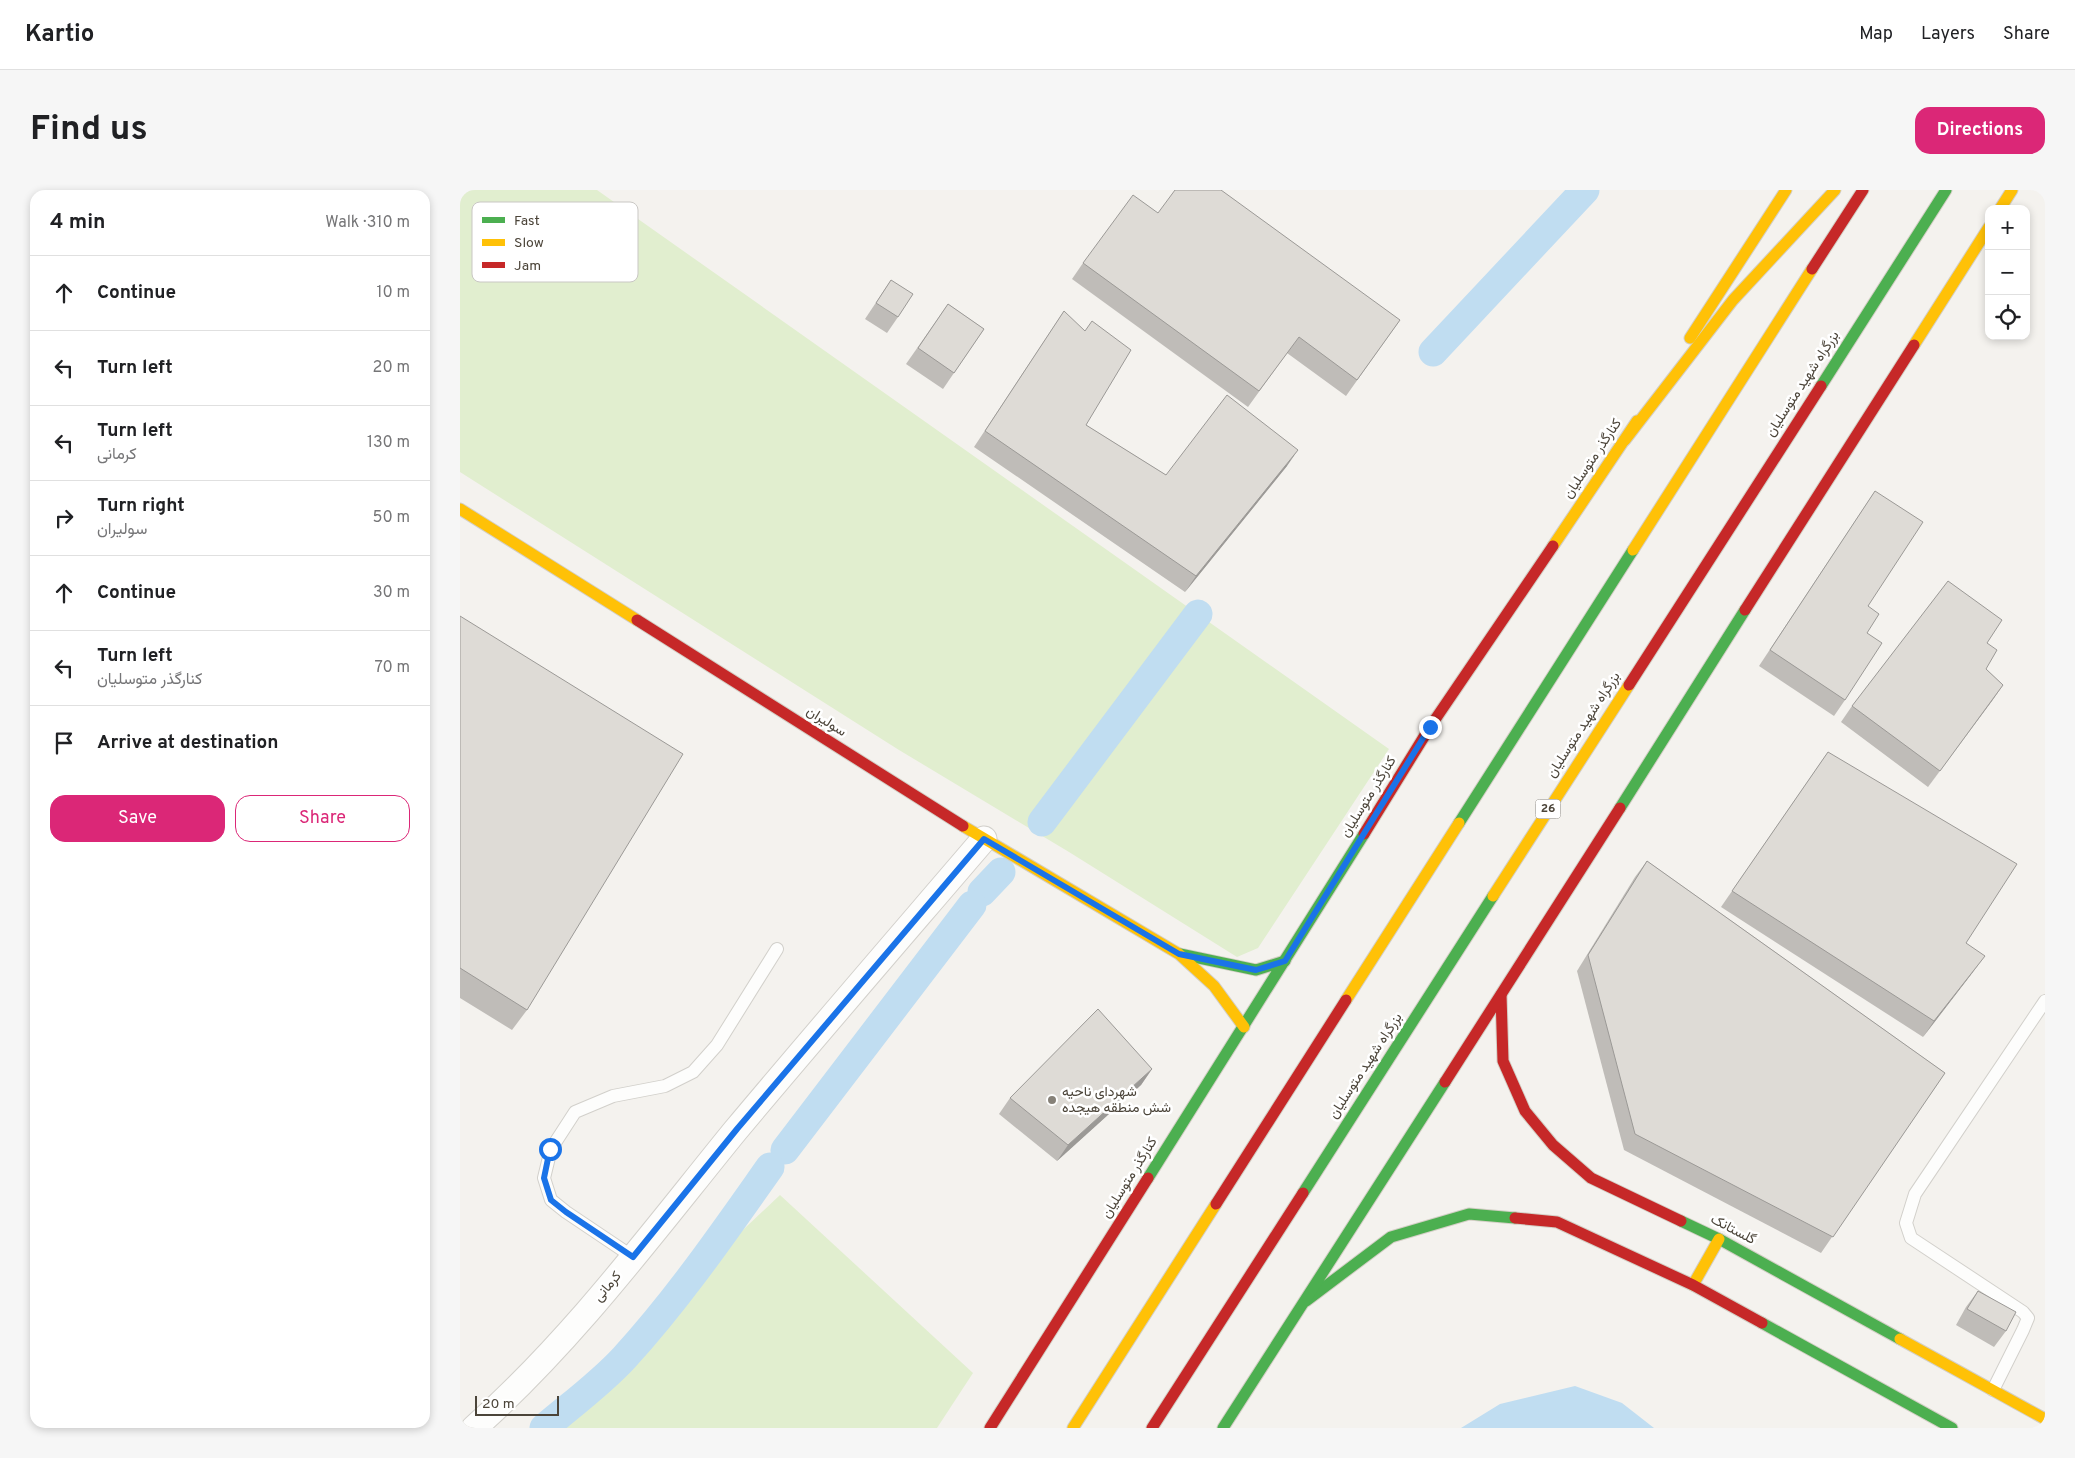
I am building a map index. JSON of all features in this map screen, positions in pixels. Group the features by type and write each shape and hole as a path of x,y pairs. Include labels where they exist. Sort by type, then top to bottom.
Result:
{"main road":[{"name":"کنارگذر متوسلیان","path":"990,1428 1244,1027 1430,727 1625,440 1786,190"},
{"path":"1625,440 1733,300 1835,190"},
{"path":"1073,1428 1863,190"},
{"name":"بزرگراه شهید متوسلیان","path":"1152,1428 1946,190"},
{"path":"2003,205 2012,190"},
{"path":"1223,1428 1501,996 1985,233"},
{"name":"سولیران","path":"460,509 984,839 1179,954"},
{"path":"1179,954 1256,970 1285,961"},
{"path":"1179,954 1214,986 1244,1027"},
{"name":"گلستانک","path":"1501,996 1503,1061 1525,1111 1553,1146 1591,1178 1719,1239 2045,1419"},
{"path":"1306,1301 1391,1238 1468,1214 1557,1222 1693,1285 1952,1428"},
{"path":"1693,1285 1719,1239"}],"street":[{"name":"کرمانی","path":"474,1428 519,1388 604,1293 737,1129 984,839"}],"lane":[{"path":"633,1257 551,1200 544,1178 550,1149 575,1112 613,1096 665,1086 693,1072 717,1045 777,949"},
{"path":"1993,1390 2028,1318 2023,1312 1910,1238 1906,1223 1915,1194 2045,1001"}],"green space":[{"path":"460,190 597,190 614,202 472,202 472,282 638,282 638,219 1389,749 1258,948 1237,957 1069,852 899,750 460,472"},
{"path":"780,1195 973,1373 937,1428 533,1428"}],"water":[{"path":"1575,1386 1622,1403 1654,1428 1461,1428 1500,1404"}],"building":[{"path":"1175,190 1221,190 1400,320 1357,380 1299,337 1259,391 1083,263 1133,195 1158,213"},
{"path":"891,280 913,294 898,317 876,303"},
{"path":"948,304 984,329 954,373 918,348"},
{"path":"1064,311 1085,331 1092,321 1131,350 1086,425 1166,475 1227,395 1298,450 1196,576 985,431"},
{"path":"1875,491 1923,522 1868,606 1879,614 1867,633 1882,643 1845,700 1770,650"},
{"path":"1948,581 2002,620 1987,643 1997,650 1986,669 2003,685 1940,771 1852,706"},
{"path":"460,616 683,754 527,1010 460,968"},
{"path":"1828,752 2017,864 1966,943 1985,956 1934,1021 1732,891"},
{"path":"1647,861 1945,1073 1833,1237 1635,1134 1588,955"},
{"path":"1098,1009 1152,1069 1068,1145 1010,1098"},
{"path":"1978,1291 2016,1312 2006,1331 1967,1309"}],"waterway":[{"path":"1433,352 1585,190"},
{"path":"1042,822 1198,614"},
{"path":"982,892 1001,872"},
{"path":"785,1150 972,905"},
{"path":"544,1428 605,1377 644,1336 700,1265 770,1167"}],"traffic: fast":[{"path":"1821,386 1946,190"},
{"path":"1459,823 1633,550"},
{"path":"1620,808 1745,610"},
{"path":"1148,1178 1364,834"},
{"path":"1303,1193 1493,896"},
{"path":"1180,954 1256,970 1285,961"},
{"path":"1223,1428 1445,1082"},
{"path":"1306,1301 1391,1237 1469,1214 1515,1218"},
{"path":"1681,1221 1719,1239 1900,1339"},
{"path":"1762,1323 1952,1428"}],"traffic: slow":[{"path":"1690,338 1786,190"},
{"path":"1625,440 1733,300 1835,190"},
{"path":"2003,205 2012,190"},
{"path":"1914,345 1985,233"},
{"path":"1633,550 1812,269"},
{"path":"1553,546 1637,421"},
{"path":"460,509 637,620"},
{"path":"1493,896 1629,685"},
{"path":"1346,1000 1459,823"},
{"path":"963,826 1179,954 1214,986 1244,1027"},
{"path":"1073,1428 1216,1204"},
{"path":"1693,1285 1719,1239"},
{"path":"1900,1339 2045,1419"}],"traffic: jam":[{"path":"1812,269 1863,190"},
{"path":"1745,610 1914,345"},
{"path":"1629,685 1821,386"},
{"path":"1364,834 1430,727 1553,546"},
{"path":"637,620 963,826"},
{"path":"1445,1082 1620,808"},
{"path":"1501,995 1503,1061 1525,1111 1553,1145 1591,1178 1681,1221"},
{"path":"1216,1204 1346,1000"},
{"path":"990,1428 1148,1178"},
{"path":"1152,1428 1303,1193"},
{"path":"1515,1218 1557,1222 1693,1285 1762,1323"}],"place":[{"name":"شهردای ناحیه شش منطقه هیجده","path":"1052,1100"}],"route":[{"path":"550,1149 544,1178 551,1200 633,1257 737,1129 984,839 1179,954 1256,970 1285,961 1430,727"}]}
